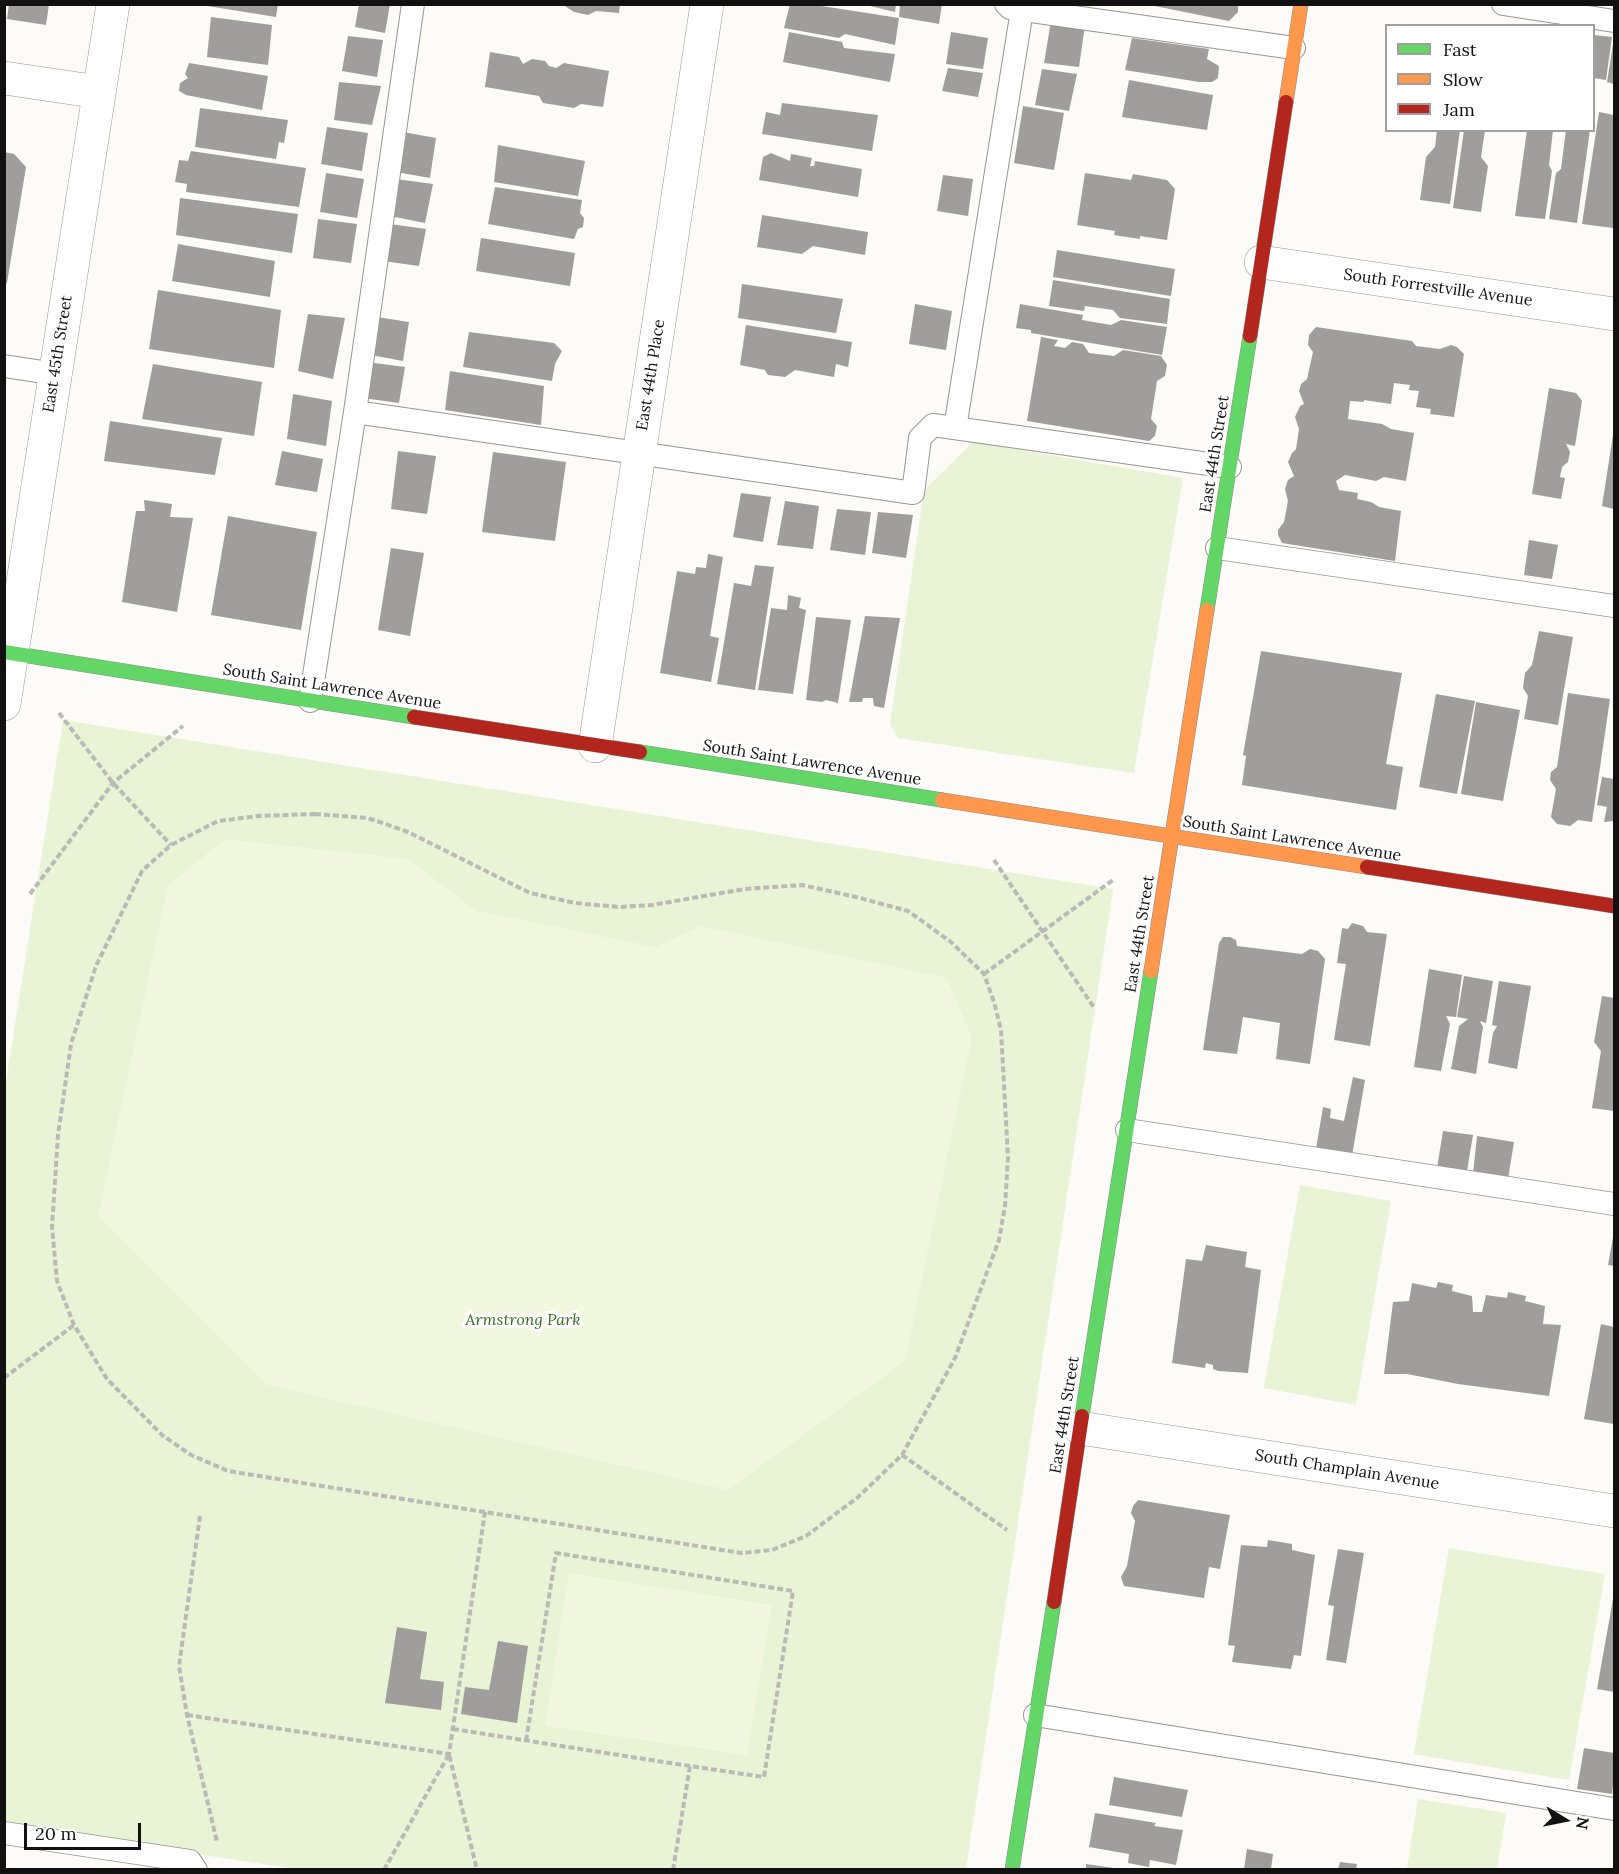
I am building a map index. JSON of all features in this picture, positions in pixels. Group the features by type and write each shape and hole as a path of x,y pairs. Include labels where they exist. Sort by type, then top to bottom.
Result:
{"street":[{"name":"East 45th Street","path":"4,704 8,653 56,374 113,4"},
{"name":"East 44th Place","path":"595,746 707,4"},
{"name":"East 44th Street","path":"1012,1869 1301,4"},
{"path":"4,78 99,92"},
{"name":"South Forrestville Avenue","path":"1261,262 1614,314"},
{"name":"South Saint Lawrence Avenue","path":"8,653 1614,906"},
{"name":"South Champlain Avenue","path":"1080,1428 1614,1511"}],"lane":[{"path":"310,701 355,412 413,4"},
{"path":"1503,4 1614,21"},
{"path":"955,428 1014,7 1294,48"},
{"path":"4,366 56,374"},
{"path":"355,412 913,493 920,438 933,425 1230,467"},
{"path":"1217,548 1614,606"},
{"path":"1126,1130 1614,1204"},
{"path":"1035,1715 1614,1809"},
{"path":"4,1833 190,1861 196,1869"}],"path":[{"path":"59,713 113,783 171,846"},
{"path":"30,894 113,783 183,726"},
{"path":"315,814 368,818 408,832 530,892 575,903 619,907 652,905 745,889 802,885 908,911 951,942 984,975 1001,1030 1008,1158 1005,1206 999,1239 955,1358 902,1455 857,1498 806,1536 772,1550 741,1553 228,1471 191,1455 162,1435 106,1379 74,1325 57,1281 52,1227 58,1135 71,1044 96,966 142,871 171,846 218,821 258,816 315,814"},
{"path":"994,860 1095,1009"},
{"path":"984,975 1113,880"},
{"path":"4,1378 74,1325"},
{"path":"902,1455 1007,1530"},
{"path":"384,1869 449,1754 485,1512"},
{"path":"200,1516 179,1666 187,1715 218,1847"},
{"path":"453,1729 764,1777 793,1591 556,1553 525,1740"},
{"path":"187,1715 449,1754"},
{"path":"449,1754 477,1869"},
{"path":"673,1869 690,1766"}],"green space":[{"path":"973,442 1183,478 1134,773 898,738 890,724 924,490"},
{"name":"Armstrong Park","path":"63,720 1113,889 966,1869 296,1869 5,1825 5,1088"},
{"path":"225,839 408,859 477,911 655,947 701,926 947,978 972,1037 905,1361 728,1490 268,1385 98,1216 168,885"},
{"path":"1300,1185 1391,1201 1356,1405 1264,1388"},
{"path":"1449,1548 1605,1574 1569,1780 1414,1754"},
{"path":"569,1573 772,1605 747,1755 545,1726"},
{"path":"1418,1799 1506,1813 1497,1869 1407,1869"}],"building":[{"path":"9,4 49,4 46,25 7,19"},
{"path":"195,4 278,4 276,17"},
{"path":"359,4 390,4 385,33 355,27"},
{"path":"562,4 620,4 619,13 596,11 588,15 574,12"},
{"path":"790,4 809,4 899,18 895,45 845,34 839,38 784,28"},
{"path":"862,4 896,4 895,12"},
{"path":"900,4 942,4 939,24 899,17"},
{"path":"1145,4 1238,4 1238,12 1229,21"},
{"path":"211,17 272,25 268,65 207,57"},
{"path":"1051,21 1085,25 1079,67 1044,63"},
{"path":"789,32 842,42 844,48 895,54 890,82 783,62"},
{"path":"951,32 988,38 983,69 946,64"},
{"path":"1595,35 1612,37 1606,80 1595,78"},
{"path":"348,36 383,40 377,77 342,71"},
{"path":"1132,38 1209,49 1207,59 1219,66 1218,78 1212,82 1199,82 1125,70"},
{"path":"1614,44 1614,84 1607,82"},
{"path":"490,52 519,57 523,64 532,59 545,61 549,66 556,68 564,63 609,71 603,107 581,104 574,108 543,103 539,96 485,87"},
{"path":"189,63 268,76 262,110 186,95 179,91 180,83 188,78 185,74"},
{"path":"948,68 983,73 978,97 942,91"},
{"path":"1042,69 1077,74 1069,111 1035,105"},
{"path":"1129,80 1213,95 1207,130 1122,117"},
{"path":"339,82 381,86 372,125 334,120"},
{"path":"782,103 878,115 872,151 762,134 766,112 780,115"},
{"path":"1023,106 1064,113 1054,170 1014,163"},
{"path":"200,108 288,120 284,143 279,142 276,159 195,147"},
{"path":"1599,112 1614,115 1613,228 1582,224"},
{"path":"327,127 368,133 362,171 321,164"},
{"path":"403,132 436,138 430,178 396,172"},
{"path":"1437,132 1460,132 1450,204 1420,200 1426,157 1435,147"},
{"path":"1464,132 1485,132 1481,157 1488,166 1481,212 1453,208"},
{"path":"1527,132 1553,132 1549,165 1552,171 1545,219 1515,216"},
{"path":"1566,132 1590,132 1577,223 1549,219 1556,173 1561,169"},
{"path":"498,145 585,161 578,196 494,182"},
{"path":"191,151 306,168 299,207 186,192 187,184 175,182 179,160 188,161"},
{"path":"4,152 14,154 26,167 7,283 4,285"},
{"path":"771,153 790,161 791,154 812,158 810,166 814,166 815,161 862,169 858,197 759,180 763,157"},
{"path":"326,173 364,179 357,218 320,212"},
{"path":"1085,173 1131,180 1133,174 1167,180 1175,189 1167,240 1114,235 1115,231 1077,225"},
{"path":"943,175 973,179 968,216 937,211"},
{"path":"396,179 433,184 425,223 390,216"},
{"path":"495,187 582,200 580,213 584,218 583,227 578,229 574,239 488,224"},
{"path":"180,198 298,214 292,253 176,235"},
{"path":"762,215 868,232 865,255 813,246 802,254 757,247"},
{"path":"318,219 357,224 351,263 313,258"},
{"path":"390,224 426,229 419,266 383,261"},
{"path":"481,238 575,253 570,286 476,271"},
{"path":"178,244 275,261 270,297 172,281"},
{"path":"1057,250 1175,269 1171,296 1053,277"},
{"path":"1053,280 1170,299 1167,324 1120,318 1113,310 1085,306 1084,311 1049,306"},
{"path":"742,284 843,299 836,333 738,318"},
{"path":"158,290 281,310 274,368 149,349"},
{"path":"915,304 952,311 946,350 909,344"},
{"path":"1020,304 1083,315 1082,320 1111,325 1121,320 1167,327 1162,355 1031,333 1031,330 1016,328"},
{"path":"308,314 345,318 333,379 298,371"},
{"path":"377,317 409,322 403,361 371,355"},
{"path":"746,325 852,342 848,367 836,364 834,377 795,370 785,377 768,375 765,370 740,365"},
{"path":"1316,327 1412,341 1416,346 1440,349 1451,345 1464,354 1454,417 1430,414 1431,409 1416,407 1419,391 1409,390 1410,385 1394,383 1391,404 1364,400 1364,402 1350,401 1348,419 1382,424 1391,429 1414,433 1406,481 1384,477 1376,481 1345,475 1336,481 1339,490 1358,493 1357,499 1371,502 1379,507 1401,511 1395,561 1282,543 1278,535 1278,530 1284,522 1288,501 1285,489 1288,480 1294,476 1288,462 1296,449 1299,429 1295,417 1300,406 1304,404 1299,391 1301,384 1307,379 1313,352 1308,345 1309,335"},
{"path":"469,332 554,343 562,351 555,364 552,381 463,367"},
{"path":"1041,337 1058,340 1054,346 1065,348 1072,342 1083,344 1089,353 1114,356 1123,350 1161,356 1167,365 1165,376 1157,381 1151,419 1157,426 1155,436 1149,441 1027,421"},
{"path":"367,362 405,367 399,403 363,398"},
{"path":"153,364 262,382 254,436 142,419"},
{"path":"450,371 544,386 541,425 445,410"},
{"path":"1549,388 1576,393 1582,401 1575,446 1566,444 1570,452 1568,462 1562,467 1560,477 1565,478 1561,499 1532,494"},
{"path":"293,394 332,401 326,446 287,439"},
{"path":"110,421 222,438 215,475 104,461"},
{"path":"1614,435 1614,509 1602,506"},
{"path":"282,451 323,459 317,492 275,485"},
{"path":"398,451 436,456 427,514 391,509"},
{"path":"493,452 566,462 555,541 482,532"},
{"path":"741,493 771,497 763,542 733,537"},
{"path":"144,500 172,504 170,517 193,518 177,612 122,602 136,511 145,511"},
{"path":"785,501 819,506 813,549 777,545"},
{"path":"837,509 871,512 865,555 830,550"},
{"path":"878,512 913,515 906,558 872,553"},
{"path":"228,516 317,532 301,630 211,615"},
{"path":"1529,540 1558,545 1552,579 1524,575"},
{"path":"391,548 424,553 410,636 378,630"},
{"path":"708,554 723,557 710,636 719,638 711,682 660,673 677,571 695,574 696,567 706,568"},
{"path":"755,565 774,567 755,690 717,684 734,583 751,586"},
{"path":"788,595 801,598 799,608 806,610 793,694 758,690 771,608 787,610"},
{"path":"865,616 900,618 884,708 874,706 873,698 863,698 862,702 849,702"},
{"path":"816,617 851,620 838,703 826,700 822,702 806,700"},
{"path":"1539,631 1573,637 1558,725 1524,719 1528,696 1523,688 1525,673 1532,665"},
{"path":"1261,651 1402,673 1386,764 1403,767 1396,810 1242,785 1246,756 1243,755"},
{"path":"1568,693 1610,699 1592,822 1578,820 1570,826 1557,824 1551,817 1556,789 1550,780 1551,772 1557,767"},
{"path":"1436,694 1475,701 1457,794 1419,787"},
{"path":"1476,702 1520,710 1503,801 1461,794"},
{"path":"1602,777 1614,779 1614,821 1604,822 1607,807 1597,805"},
{"path":"1352,923 1363,926 1367,932 1387,934 1370,1046 1334,1040 1346,964 1337,963 1342,928 1348,929"},
{"path":"1223,937 1236,940 1237,946 1302,954 1310,949 1318,951 1325,959 1310,1064 1276,1059 1280,1023 1243,1017 1237,1054 1203,1050 1219,943"},
{"path":"1429,969 1462,975 1456,1017 1446,1016 1450,1024 1441,1071 1414,1067"},
{"path":"1464,976 1493,981 1486,1023 1480,1021 1483,1027 1476,1074 1451,1069 1459,1026 1468,1019 1457,1017"},
{"path":"1499,981 1531,986 1517,1069 1488,1063 1493,1033 1497,1026 1492,1025"},
{"path":"1602,996 1614,998 1614,1111 1592,1108 1601,1051 1594,1042"},
{"path":"1353,1077 1365,1080 1352,1156 1316,1149 1323,1107 1331,1109 1330,1118 1344,1121"},
{"path":"1443,1131 1473,1135 1467,1171 1437,1168"},
{"path":"1477,1136 1514,1142 1508,1179 1473,1174"},
{"path":"1614,1237 1614,1266 1608,1265"},
{"path":"1206,1245 1247,1252 1245,1267 1261,1270 1248,1373 1218,1371 1213,1369 1213,1365 1206,1363 1205,1368 1172,1363 1186,1259 1202,1261"},
{"path":"1438,1282 1453,1285 1452,1291 1472,1296 1473,1312 1482,1312 1486,1295 1507,1298 1508,1292 1526,1296 1525,1301 1545,1306 1543,1324 1561,1325 1549,1396 1458,1384 1407,1374 1384,1374 1393,1302 1409,1301 1412,1283 1436,1288"},
{"path":"1601,1324 1614,1327 1614,1424 1584,1419"},
{"path":"1138,1500 1230,1515 1220,1569 1209,1567 1204,1598 1124,1586 1121,1577 1127,1566 1135,1521 1131,1513"},
{"path":"1268,1540 1292,1544 1292,1550 1315,1555 1301,1656 1294,1655 1291,1669 1232,1662 1235,1646 1228,1645 1241,1545 1267,1547"},
{"path":"1338,1549 1364,1553 1346,1663 1326,1660 1334,1606 1328,1605"},
{"path":"1614,1599 1614,1692 1597,1689"},
{"path":"397,1627 427,1632 420,1679 444,1682 441,1710 385,1703"},
{"path":"498,1641 528,1646 517,1723 461,1714 465,1687 489,1690"},
{"path":"1584,1748 1614,1753 1612,1794 1577,1789"},
{"path":"1114,1777 1188,1790 1182,1817 1109,1805"},
{"path":"1095,1813 1183,1830 1176,1865 1150,1860 1149,1867 1128,1863 1129,1854 1089,1847"},
{"path":"1247,1849 1273,1854 1271,1869 1244,1869"},
{"path":"1340,1862 1357,1864 1356,1869 1338,1869"},
{"path":"1086,1864 1114,1868 1086,1869"}],"traffic: fast":[{"path":"1207,610 1250,336"},
{"path":"4,652 414,717"},
{"path":"640,752 942,800"},
{"path":"1082,1416 1151,971"},
{"path":"1012,1870 1054,1602"}],"traffic: slow":[{"path":"1286,102 1301,4"},
{"path":"1151,971 1207,610"},
{"path":"942,800 1367,867"}],"traffic: jam":[{"path":"1250,336 1286,102"},
{"path":"414,717 640,752"},
{"path":"1367,867 1614,906"},
{"path":"1054,1602 1082,1416"}]}
